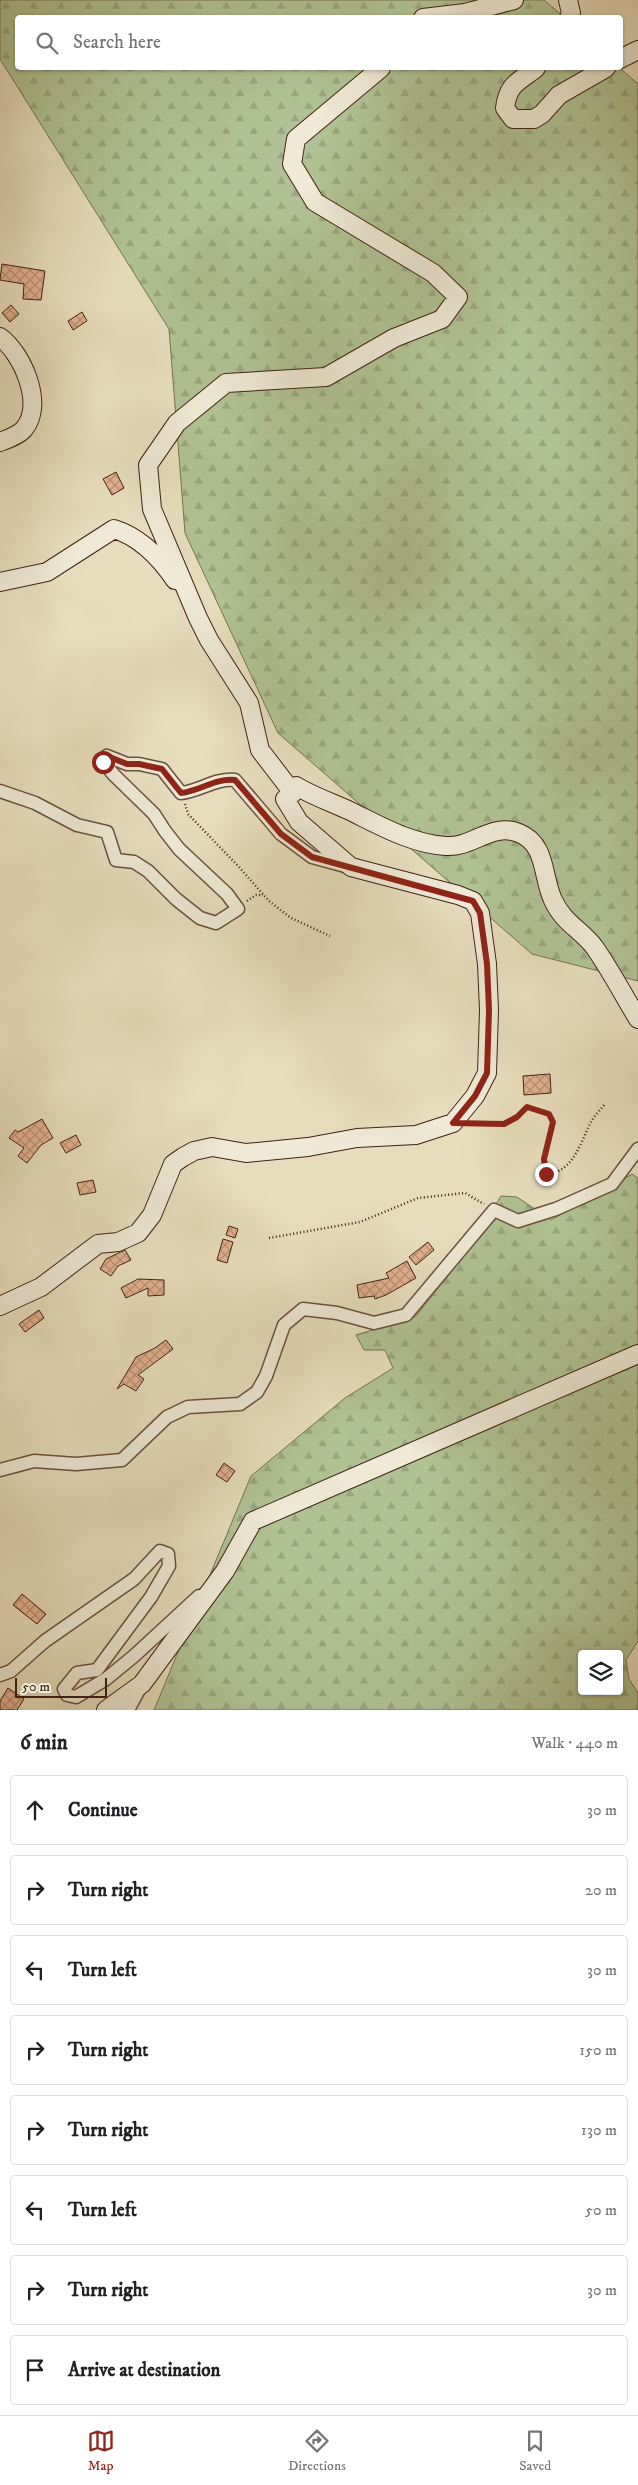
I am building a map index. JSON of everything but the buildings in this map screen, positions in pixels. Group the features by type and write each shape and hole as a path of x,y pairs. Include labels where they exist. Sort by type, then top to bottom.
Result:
{"main road":[{"path":"449,15 465,13 514,0"},
{"path":"568,0 572,13 571,15"},
{"path":"623,58 638,50"},
{"path":"293,793 260,750 249,703 209,640 194,607 152,509 148,464 177,423 226,383 326,376 394,338 442,319 458,297 433,273 315,202 292,164 296,139 379,70"},
{"path":"533,70 521,78 507,95 505,108 513,119 534,119 542,114 559,95 603,70"},
{"path":"0,337 18,357 27,374 32,400 30,416 24,429 0,442"},
{"path":"0,582 47,572 114,529 130,534 165,564 194,607"},
{"path":"0,1306 41,1287 98,1244 118,1242 138,1233 152,1215 173,1164 194,1151 212,1147 246,1152 308,1147 357,1138 416,1135 453,1123 475,1096 487,1073 489,1010 487,964 480,913 473,901 351,867 299,822 284,799 293,793 296,786 316,798 411,840 448,847 462,844 490,832 504,830 519,832 531,840 543,859 548,888 554,902 566,922 594,946 638,1019"},
{"path":"106,1710 142,1684 226,1571 253,1521 638,1354"}],"street":[{"path":"0,791 35,803 76,825 108,832 116,860 134,862 148,871 176,899 200,918 216,923 238,909 227,894 179,849 154,814 114,775 103,762 107,756 127,764 139,764 162,769 181,793 192,792 202,786 224,779 235,780 281,834 312,857 351,867"},
{"path":"0,1470 34,1461 76,1464 122,1460 167,1417 188,1406 240,1404 257,1392 266,1376 284,1325 303,1309 337,1313 374,1324 406,1315 494,1210 518,1221 556,1209 612,1184 638,1149"},
{"path":"0,1676 11,1671 45,1641 134,1579 160,1551 168,1554 170,1566 156,1589 97,1670 77,1673 64,1689 67,1695 76,1697 106,1679 134,1656 226,1571"},
{"path":"128,1710 142,1684"}],"path":[{"path":"181,793 188,814 269,902 291,918 330,936"},
{"path":"238,909 256,895 264,895"},
{"path":"453,1123 504,1124 517,1117 527,1107 549,1114 553,1122 544,1159 546,1174 555,1174 566,1166 579,1151 593,1119 605,1104"},
{"path":"269,1238 360,1222 418,1198 465,1193 494,1210"}],"green space":[{"path":"0,0 544,0 562,15 15,15 15,70 622,70 638,84 638,981 532,954 278,733 185,533 169,329 0,59"},
{"path":"632,1174 638,1178 638,1641 626,1660 629,1679 638,1693 638,1710 154,1710 251,1476 345,1398 393,1368 385,1350 364,1350 356,1335 415,1317 466,1253 501,1196 517,1197 551,1220"}],"route":[{"path":"103,762 107,756 127,764 139,764 162,769 172,779 181,793 192,792 202,786 224,779 235,780 242,790 261,808 281,834 312,857 473,901 480,913 487,964 489,1010 487,1073 475,1096 453,1123 504,1124 517,1117 527,1107 549,1114 553,1122 544,1159 546,1174"}]}
